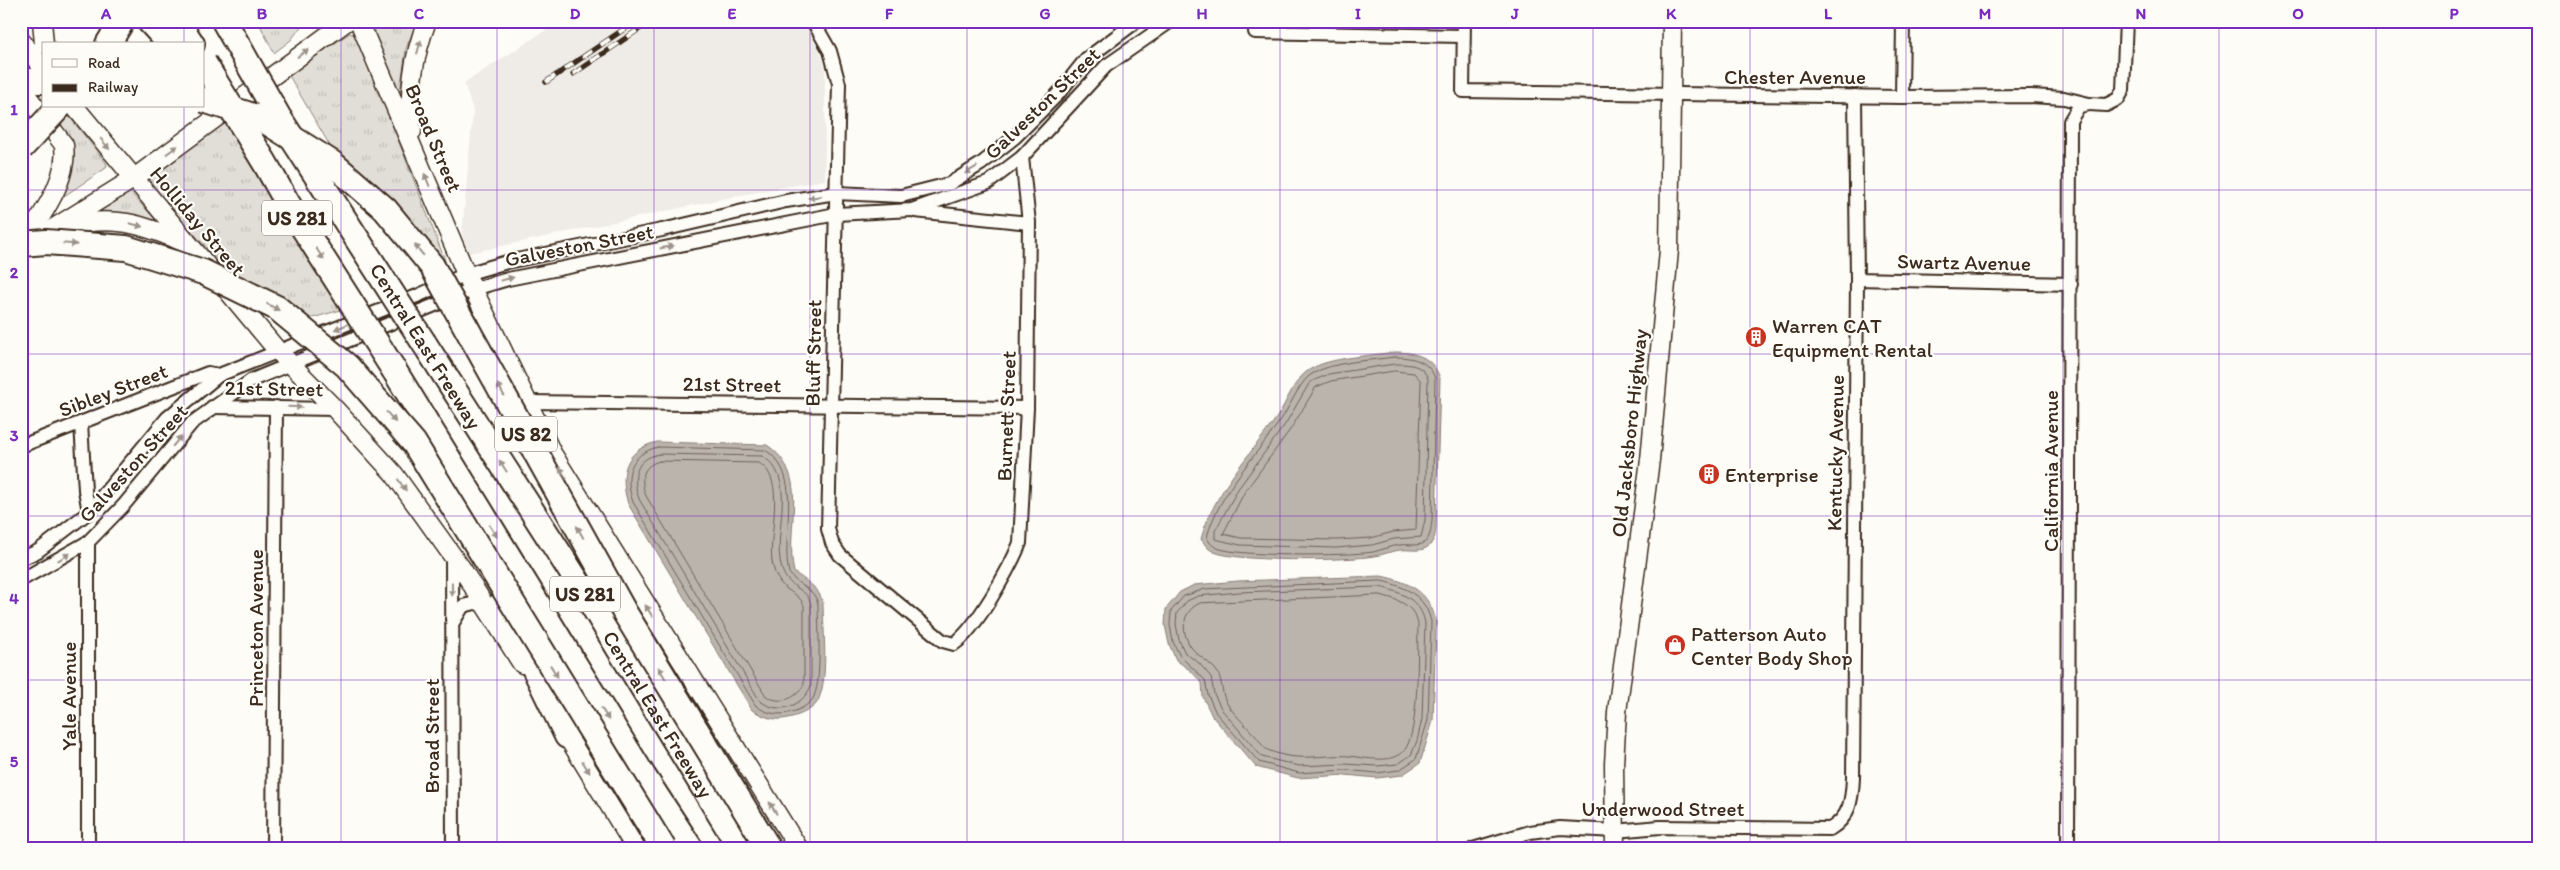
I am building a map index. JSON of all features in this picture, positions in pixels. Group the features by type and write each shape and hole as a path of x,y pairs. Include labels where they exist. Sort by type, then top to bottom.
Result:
{"highway":[{"path":"109,42 122,21"},
{"path":"149,21 168,42"},
{"path":"177,21 191,42"},
{"name":"Central East Freeway","path":"224,21 278,116 320,178 588,598 741,849"},
{"path":"240,21 320,178"},
{"name":"Central East Freeway","path":"205,65 266,163 288,204 398,376 644,777 691,849"},
{"path":"21,81 42,80"},
{"path":"205,85 266,163"},
{"name":"US 82","path":"205,100 262,119 332,163 385,209 432,266 625,613 771,849"},
{"path":"21,148 58,108"},
{"path":"21,247 46,242 126,248 203,272 277,308 347,366 414,443 664,849"},
{"path":"398,376 433,460 567,736"},
{"path":"588,598 726,793 771,849"}],"main road":[{"path":"42,21 44,42"},
{"path":"21,247 133,178 347,21"},
{"name":"Broad Street","path":"358,21 470,282"},
{"path":"413,147 409,104 414,63 427,21"},
{"name":"Old Jacksboro Highway","path":"1615,840 1617,712 1650,460 1669,250 1672,21"},
{"path":"21,41 42,67"},
{"path":"21,88 64,145 65,155 60,179 21,247"},
{"name":"Holliday Street","path":"76,108 278,350 335,409"},
{"path":"53,228 85,222 115,221 152,229 188,244"},
{"path":"470,282 527,402 561,468 799,849"},
{"path":"335,409 394,474 452,555 636,849"}],"street":[{"name":"Bluff Street","path":"813,21 830,51 839,84 828,529 832,544 840,555 943,641"},
{"name":"Galveston Street","path":"21,580 88,542 123,506 192,423 252,380 470,282 507,262 662,230 786,201 836,194 901,196 949,184 981,164 1015,137 1058,94 1086,60 1137,21"},
{"name":"Galveston Street","path":"21,559 38,551 89,512 167,418 219,375 278,350 470,282 508,279 836,214 912,210 988,183 1022,157 1106,66 1171,21"},
{"path":"1255,27 1463,36 1464,21"},
{"path":"1902,97 1903,21"},
{"name":"Chester Avenue","path":"1463,36 1463,91 1902,97 2053,96 2089,104 2106,105 2118,99 2125,78 2126,21"},
{"name":"Kentucky Avenue","path":"1848,810 1853,778 1857,279 1855,96"},
{"name":"California Avenue","path":"2068,849 2070,121 2078,106 2089,104"},
{"name":"Burnett Street","path":"943,641 954,644 963,638 1007,571 1020,543 1027,408 1029,223 1022,157"},
{"path":"912,210 1029,223"},
{"name":"Swartz Avenue","path":"1857,279 2071,284"},
{"name":"Sibley Street","path":"21,446 208,373 219,375"},
{"name":"21st Street","path":"527,402 1027,408"},
{"name":"21st Street","path":"212,407 276,406 335,409"},
{"name":"Princeton Avenue","path":"274,849 276,406"},
{"path":"81,424 85,490 89,512"},
{"name":"Yale Avenue","path":"88,542 88,849"},
{"name":"Broad Street","path":"452,555 453,849"},
{"path":"453,623 462,606 475,603 485,605"},
{"name":"Underwood Street","path":"1472,849 1544,829 1585,828 1615,840 1660,827 1830,829 1841,822 1848,810"}],"shaded area":[{"path":"560,21 804,21 818,46 825,66 825,180 741,195 469,253 462,234 473,111 464,83"}],"green space":[{"path":"258,21 305,21 291,40 274,53"},
{"path":"369,21 417,21 406,49 399,99 367,24"},
{"path":"350,33 358,37 445,260 444,267 333,151 288,74"},
{"path":"21,58 42,83 42,108 63,108 107,164 106,168 64,196 61,196 69,175 21,78"},
{"path":"224,119 344,309 309,319 288,303 224,268 147,179"},
{"path":"129,191 155,219 151,223 95,213 95,209"}],"water":[{"path":"1394,352 1416,354 1422,357 1432,365 1440,378 1436,528 1432,543 1420,550 1400,550 1360,558 1318,560 1245,558 1214,552 1208,548 1201,539 1214,506 1233,475 1277,417 1299,379 1309,370 1327,362"},
{"path":"657,442 767,445 781,457 789,471 794,503 792,555 794,572 819,593 823,603 825,655 823,683 816,704 805,712 795,716 776,719 752,710 628,504 624,483 627,465 637,451"},
{"path":"1381,576 1410,585 1417,590 1429,603 1436,622 1433,721 1420,763 1402,775 1377,778 1345,775 1298,778 1256,767 1212,716 1203,697 1202,683 1191,671 1176,660 1169,644 1165,625 1166,609 1180,592 1194,585 1238,581"}],"railway":[{"path":"546,82 636,21"},
{"path":"573,74 651,21"}],"place":[{"name":"Warren CAT Equipment Rental","path":"1756,337"},
{"name":"Enterprise","path":"1709,474"},
{"name":"Patterson Auto Center Body Shop","path":"1675,645"}]}
